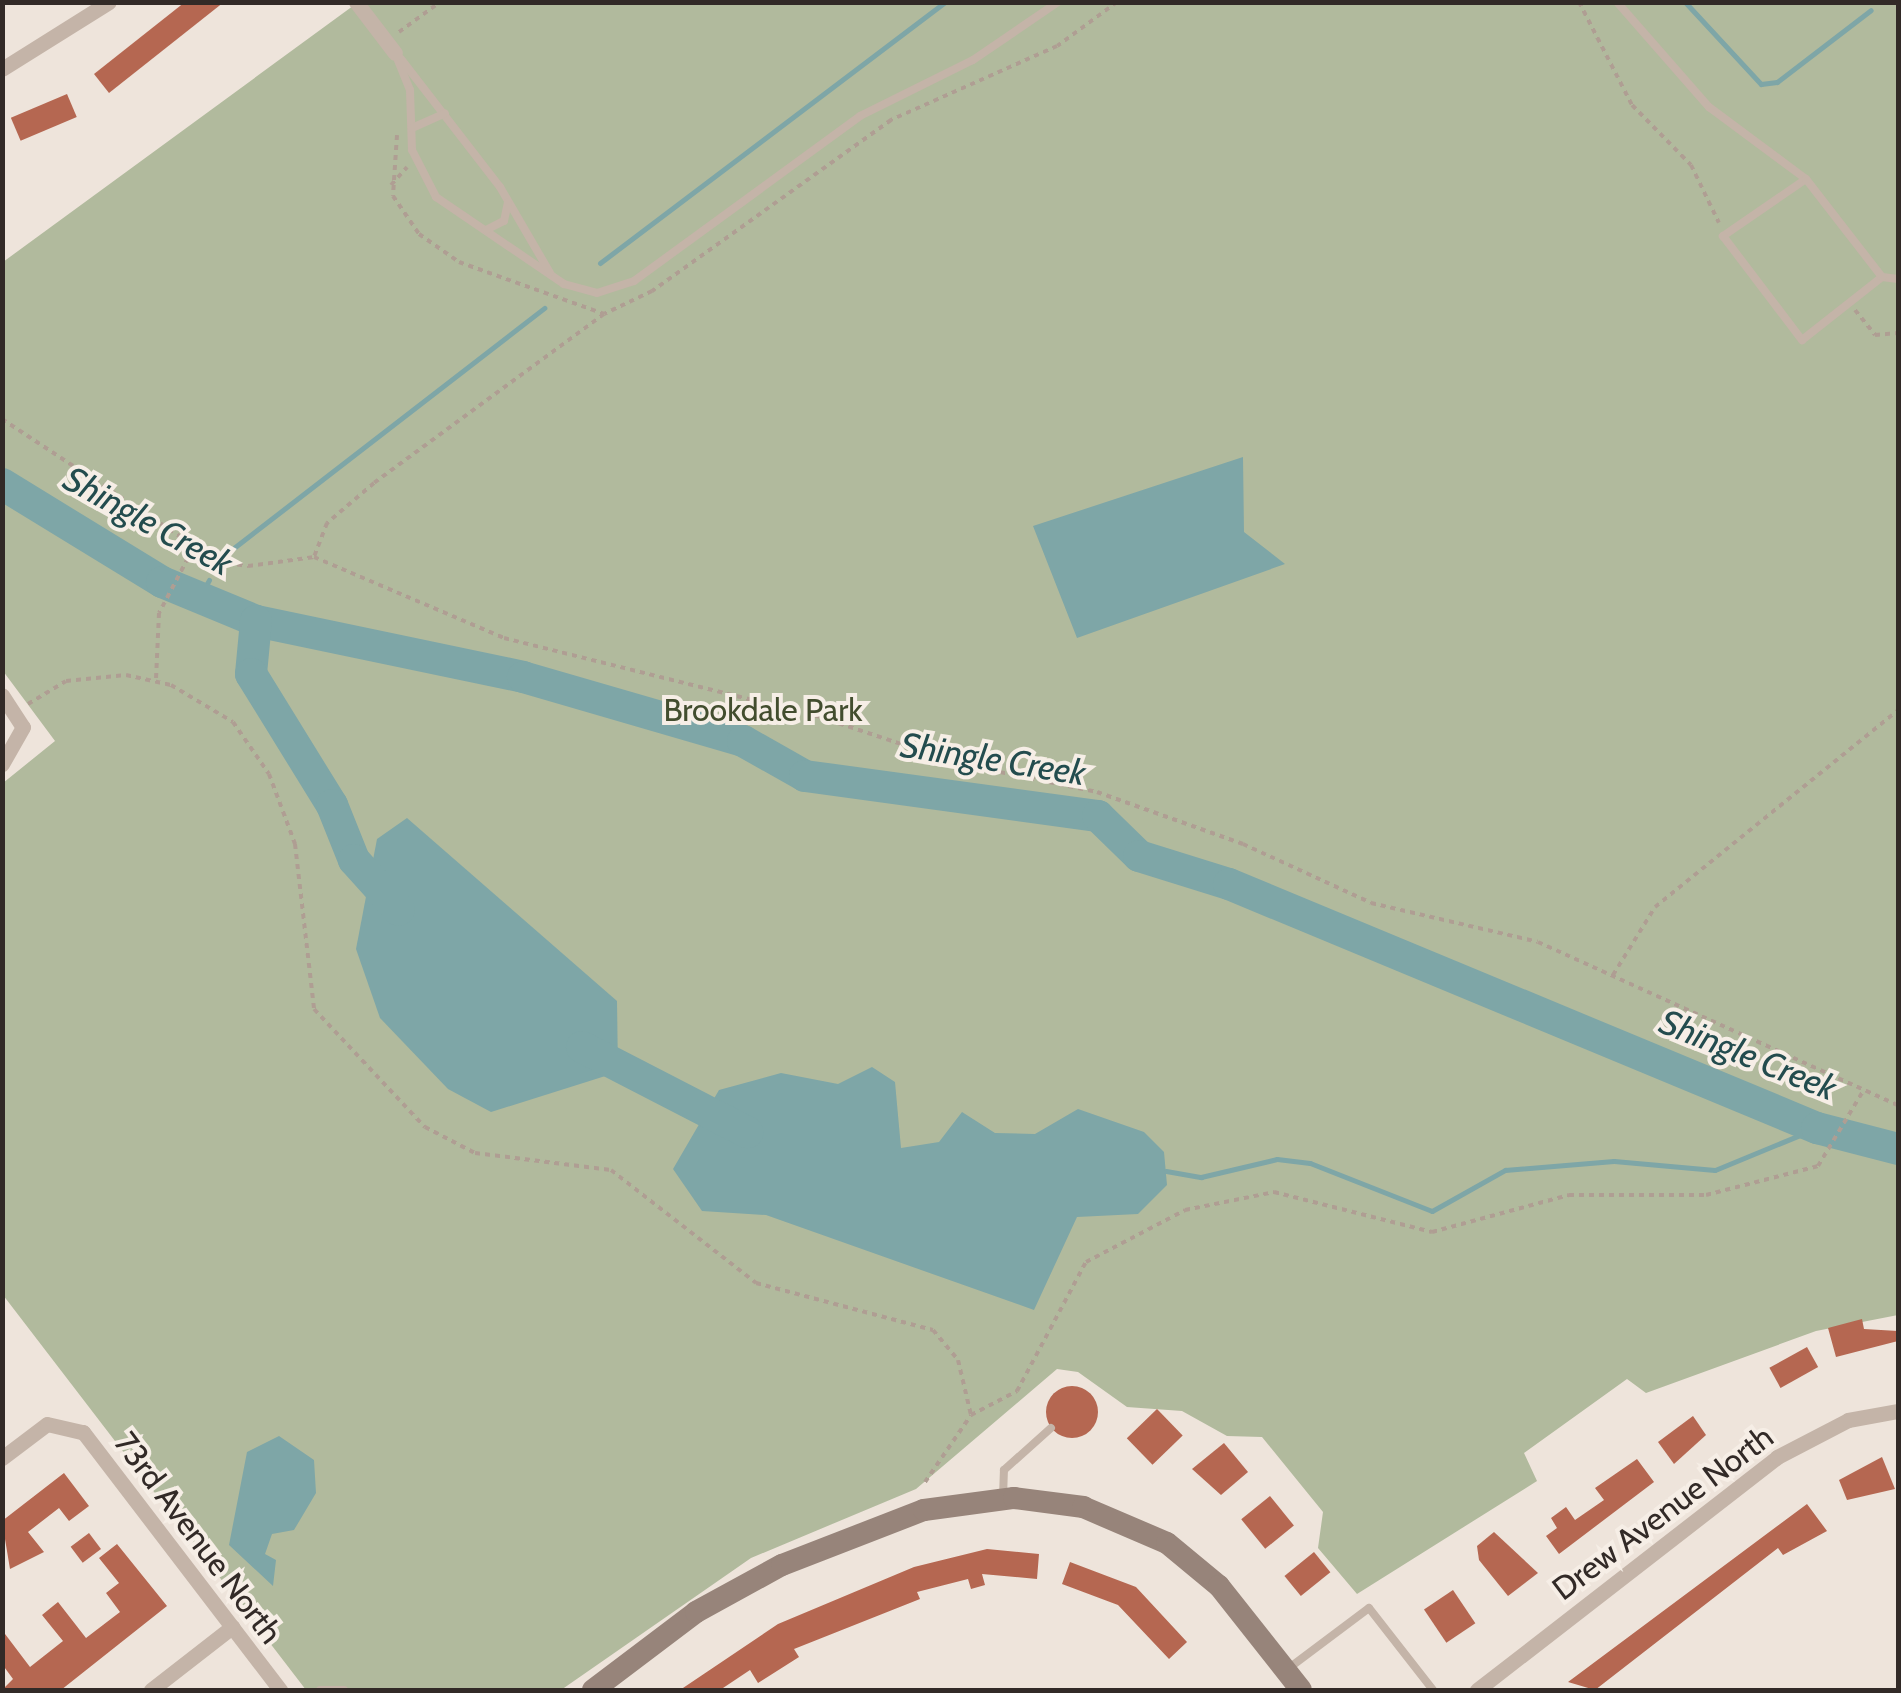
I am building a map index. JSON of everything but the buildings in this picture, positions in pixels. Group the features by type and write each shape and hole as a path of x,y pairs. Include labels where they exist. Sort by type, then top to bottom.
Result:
{"street":[{"path":"2,69 109,2"},
{"path":"356,2 395,53"},
{"path":"2,695 20,720 2,764"},
{"name":"Drew Avenue North","path":"1477,1690 1778,1457 1848,1420 1898,1412"},
{"name":"73rd Avenue North","path":"2,1458 47,1424 69,1423 280,1690"},
{"path":"593,1690 747,1582 924,1510 1003,1498 1083,1507 1186,1556 1301,1690"},
{"path":"151,1690 232,1627"}],"lane":[{"path":"395,53 415,157 448,209 486,230 552,277 586,292 634,281 860,116 973,60 1058,2"},
{"path":"1617,2 1709,107 1806,179 1882,277"},
{"path":"395,53 445,113 508,200 552,277"},
{"path":"412,128 445,113"},
{"path":"1806,179 1727,233 1802,340 1882,277 1898,279"},
{"path":"486,230 504,221 508,200"},
{"path":"1003,1498 1004,1470 1051,1428"},
{"path":"1286,1670 1369,1608 1433,1690"},
{"path":"320,1690 344,1690"}],"path":[{"path":"395,35 440,2"},
{"path":"1579,2 1632,105 1691,166 1727,233"},
{"path":"314,557 321,532 351,503 604,314 671,278 891,120 1057,46 1115,3"},
{"path":"391,185 415,157"},
{"path":"1849,302 1875,335 1898,332"},
{"path":"2,420 169,523 188,558"},
{"path":"188,558 248,566 314,557 504,638 1130,802 1371,903 1538,942 1898,1105"},
{"path":"156,680 164,602 188,558"},
{"path":"20,720 79,678 156,680 233,722 257,753 295,844 314,1008 425,1127 476,1153 611,1170 774,1292 933,1330 958,1360 971,1416"},
{"path":"1613,975 1628,941 1680,883 1898,710"},
{"path":"926,1482 971,1416 1018,1391 1086,1262 1213,1200 1274,1192 1432,1232 1568,1196 1706,1194 1810,1172 1825,1159 1863,1090"}],"green space":[{"name":"Brookdale Park","path":"357,3 1898,3 1898,1315 1816,1331 1646,1393 1627,1379 1524,1453 1537,1481 1357,1594 1318,1548 1323,1512 1262,1437 1227,1436 1182,1411 1127,1407 1078,1372 1057,1369 916,1489 751,1558 561,1690 306,1690 3,1295 3,783 55,741 3,671 3,262"}],"water":[{"path":"1243,457 1244,532 1285,564 1077,638 1033,526"},
{"path":"407,818 617,1001 618,1072 491,1112 448,1089 380,1018 356,949 377,839"},
{"path":"872,1067 895,1082 901,1148 939,1142 962,1112 995,1133 1035,1134 1078,1109 1144,1132 1164,1152 1167,1185 1138,1214 1077,1217 1034,1310 766,1215 702,1211 673,1169 719,1090 781,1073 838,1084"},
{"path":"279,1436 314,1460 316,1493 294,1530 272,1534 265,1554 276,1560 273,1586 229,1545 247,1452"}],"waterway":[{"path":"600,263 945,2"},
{"path":"1685,2 1761,84 1777,82 1871,10"},
{"path":"235,547 544,308"},
{"name":"Shingle Creek","path":"2,484 162,582 256,621 523,677 743,741 805,776 1098,816 1139,856 1229,884 1817,1128 1898,1149"},
{"path":"198,599 209,580"},
{"path":"256,621 251,674 332,805 354,860 399,910"},
{"path":"582,1047 747,1132"},
{"path":"1166,1171 1201,1177 1277,1159 1310,1163 1432,1211 1505,1170 1614,1161 1715,1170 1817,1128"}]}
